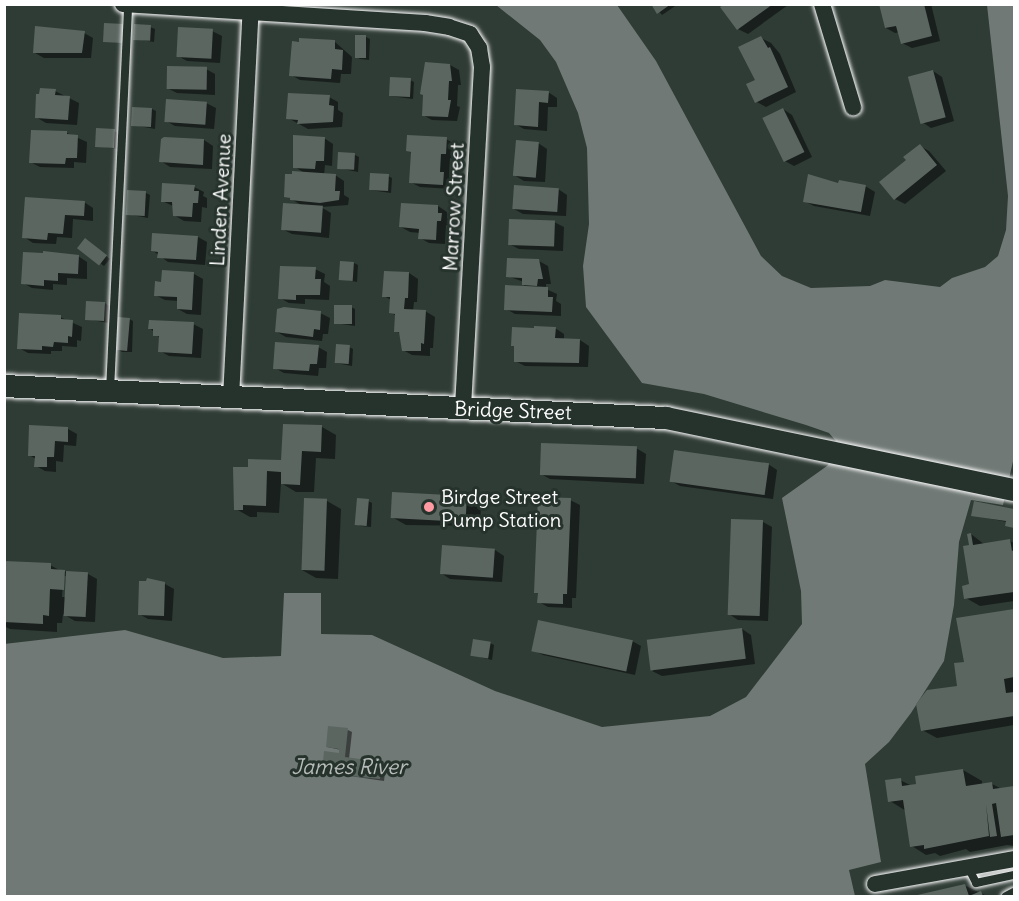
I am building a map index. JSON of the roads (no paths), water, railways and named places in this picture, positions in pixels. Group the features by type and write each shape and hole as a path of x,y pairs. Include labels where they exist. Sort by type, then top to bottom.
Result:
{"street":[{"path":"123,4 251,8"},
{"path":"822,4 853,107"},
{"name":"Marrow Street","path":"251,8 449,27 470,34 479,48 482,67 463,409"},
{"name":"Linden Avenue","path":"231,398 251,8"},
{"name":"Bridge Street","path":"4,386 666,418 1014,490"},
{"path":"875,884 1014,858"}],"lane":[{"path":"110,391 128,5"},
{"path":"968,867 976,883 1014,875"},
{"path":"1006,897 1014,892"}],"water":[{"name":"James River","path":"496,5 617,5 656,61 761,256 782,276 811,288 870,286 885,280 940,287 952,278 985,267 998,256 1006,230 1008,196 987,5 1014,5 1014,457 1003,505 971,500 959,542 954,605 944,661 911,713 889,742 865,764 881,862 849,870 855,896 5,896 4,644 125,630 223,658 281,656 284,593 321,593 321,634 372,635 495,691 602,727 710,716 746,697 802,624 801,591 782,498 827,466 841,447 829,433 806,425 704,394 642,383 586,307 583,266 589,224 587,148 578,113 556,62 540,40"}],"place":[{"name":"Birdge Street Pump Station","path":"429,507"}]}
